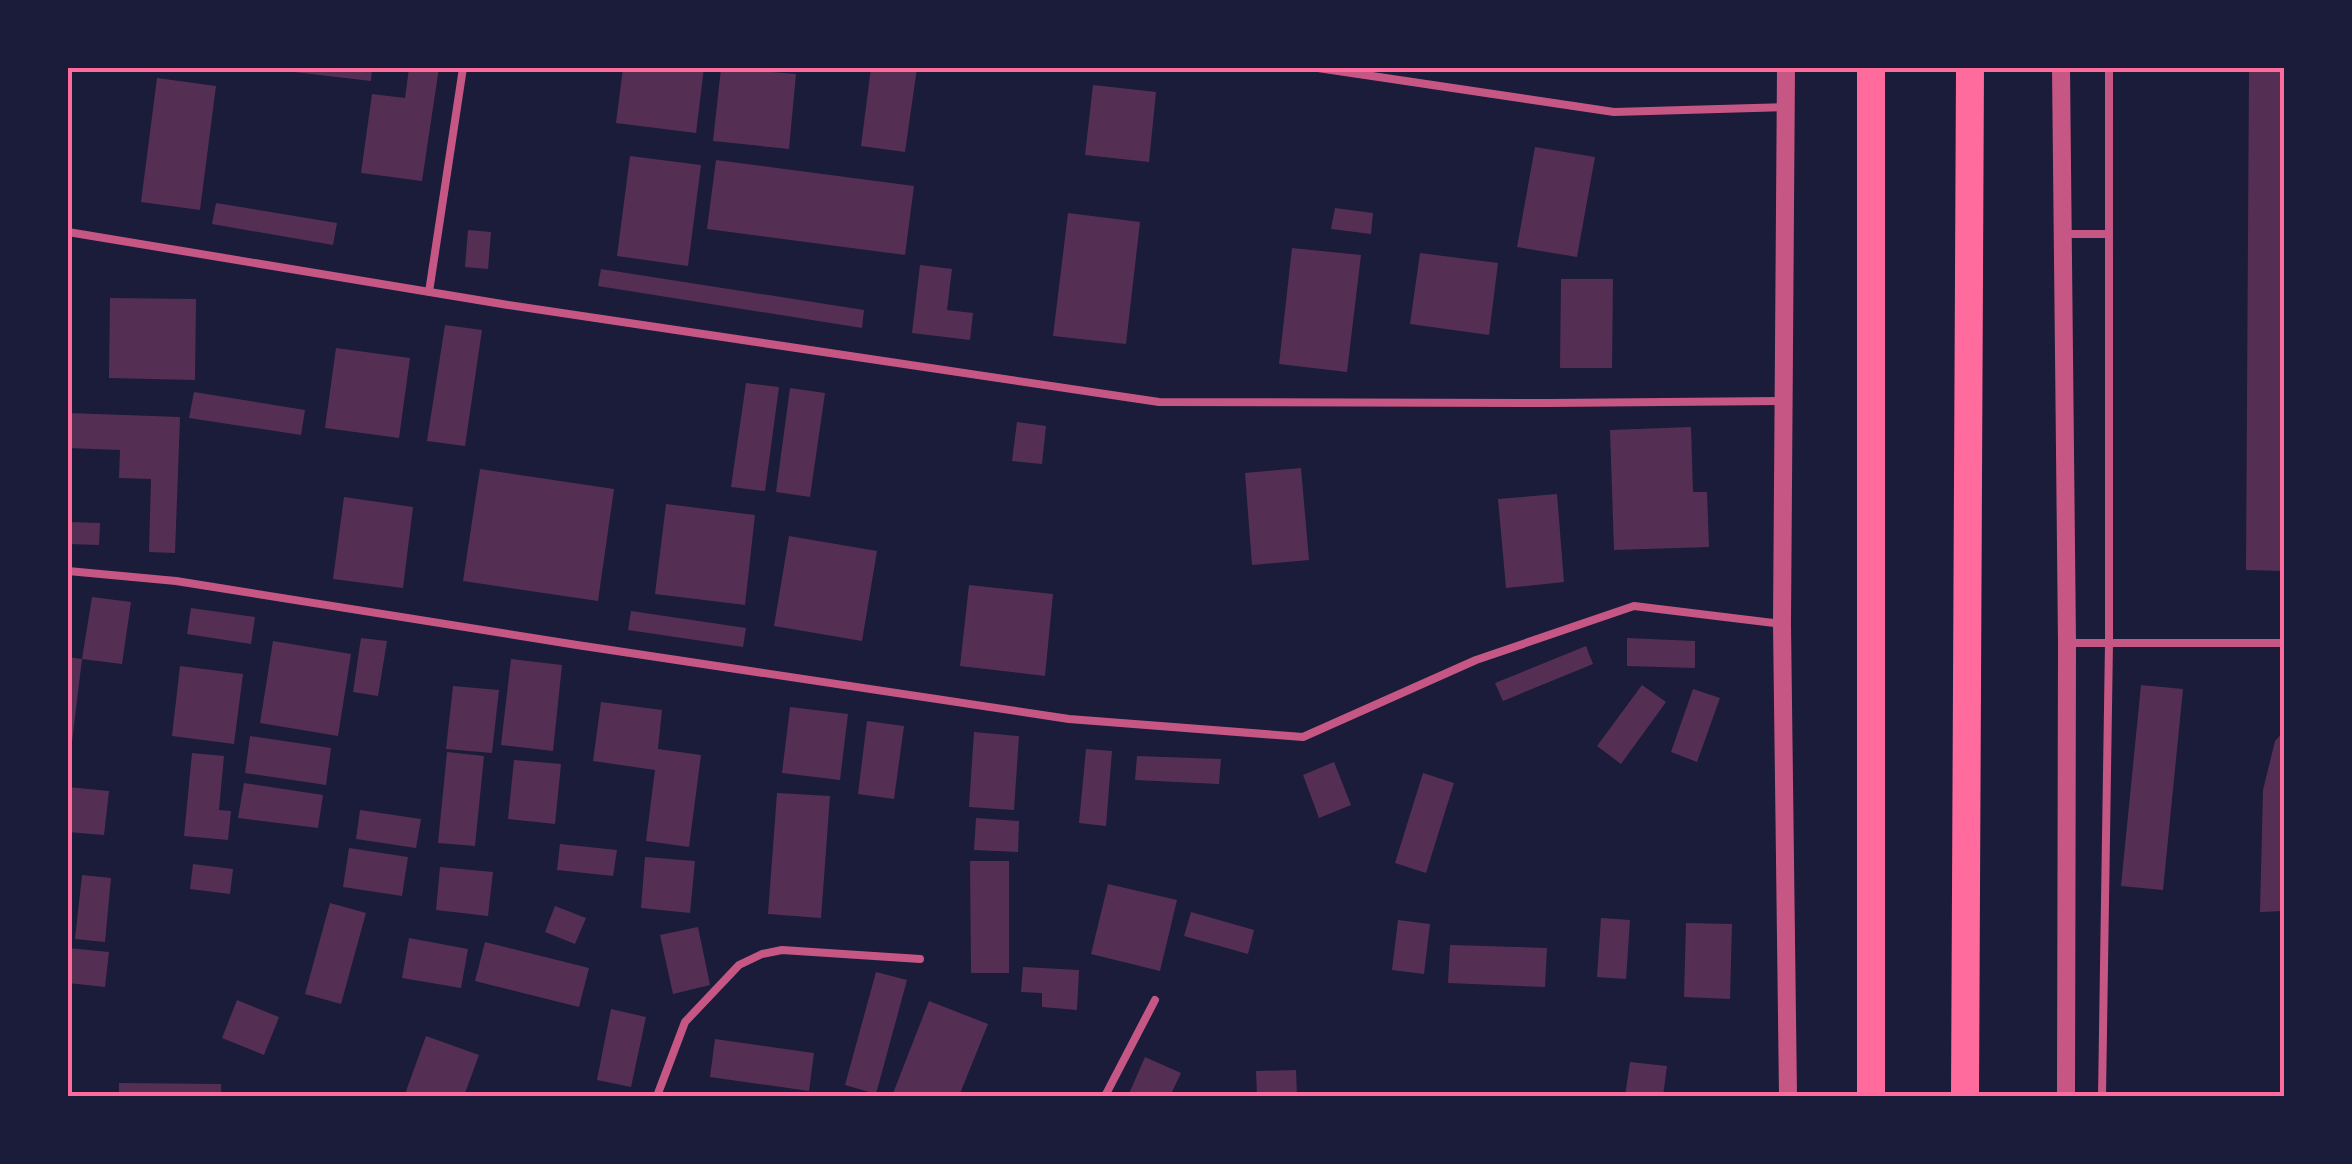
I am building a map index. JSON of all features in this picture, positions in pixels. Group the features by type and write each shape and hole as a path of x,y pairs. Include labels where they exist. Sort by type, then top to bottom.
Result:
{"highway":[{"path":"1871,68 1871,1096"},
{"path":"1965,1096 1970,68"}],"street":[{"path":"1786,68 1782,624 1788,1096"},
{"path":"2061,68 2066,1096"}],"lane":[{"path":"429,292 464,68"},
{"path":"1318,68 1614,112 1786,107"},
{"path":"2102,1096 2109,643 2109,68"},
{"path":"68,232 429,292 1159,402 1784,401"},
{"path":"2062,234 2109,234"},
{"path":"68,571 176,581 1069,720 1303,737 1476,660 1634,606 1782,624"},
{"path":"2066,643 2284,644"},
{"path":"657,1096 685,1022 739,965 782,950 920,959"},
{"path":"1105,1096 1156,1000"}],"building":[{"path":"277,68 372,68 371,81"},
{"path":"409,68 439,68 422,181 361,173 372,94 405,98"},
{"path":"623,68 704,68 696,133 616,123"},
{"path":"721,68 796,74 789,149 713,141"},
{"path":"871,68 917,68 905,152 861,146"},
{"path":"2249,68 2284,68 2284,571 2246,570"},
{"path":"157,78 216,86 200,210 141,202"},
{"path":"1093,85 1156,92 1149,162 1085,155"},
{"path":"1535,147 1595,157 1577,257 1517,247"},
{"path":"630,156 701,165 688,266 617,256"},
{"path":"716,160 914,186 905,255 707,229"},
{"path":"216,203 337,223 333,245 212,224"},
{"path":"1335,208 1373,213 1371,234 1331,229"},
{"path":"1068,213 1140,222 1126,344 1053,336"},
{"path":"468,230 491,232 488,269 465,267"},
{"path":"1292,248 1361,255 1347,372 1279,364"},
{"path":"1420,253 1498,263 1489,335 1410,324"},
{"path":"920,265 952,269 947,310 973,313 970,340 912,333"},
{"path":"601,269 864,310 862,328 598,286"},
{"path":"1561,279 1613,279 1612,368 1560,368"},
{"path":"110,298 196,299 195,380 109,378"},
{"path":"445,325 482,330 465,446 427,441"},
{"path":"336,348 410,358 399,438 325,428"},
{"path":"746,383 779,387 765,491 731,487"},
{"path":"790,388 825,393 810,497 776,492"},
{"path":"194,392 305,410 301,435 189,418"},
{"path":"68,413 180,417 175,553 149,552 151,479 119,478 120,450 68,448"},
{"path":"1017,422 1046,426 1042,464 1012,461"},
{"path":"1691,427 1693,492 1707,492 1709,547 1614,550 1610,430"},
{"path":"1301,468 1309,560 1252,565 1245,473"},
{"path":"480,469 614,489 598,601 463,581"},
{"path":"1557,494 1564,582 1506,588 1498,499"},
{"path":"344,497 413,507 403,588 333,579"},
{"path":"666,504 755,515 745,605 655,594"},
{"path":"68,522 100,523 99,545 68,544"},
{"path":"789,536 877,551 862,641 774,626"},
{"path":"969,585 1053,594 1045,676 960,666"},
{"path":"92,597 131,602 122,664 82,659"},
{"path":"191,608 255,617 251,644 187,634"},
{"path":"631,611 746,628 743,647 628,630"},
{"path":"361,638 387,641 378,696 353,692"},
{"path":"1627,638 1695,641 1695,668 1627,666"},
{"path":"273,641 351,654 338,736 260,723"},
{"path":"1586,646 1593,664 1503,701 1495,683"},
{"path":"68,657 82,659 70,759 68,759"},
{"path":"511,659 562,665 553,751 501,745"},
{"path":"180,666 243,674 234,744 172,736"},
{"path":"1642,685 1666,702 1621,764 1597,746"},
{"path":"2141,685 2183,689 2163,890 2121,886"},
{"path":"453,686 499,690 492,753 446,749"},
{"path":"1693,689 1720,698 1697,762 1671,752"},
{"path":"601,702 662,710 658,749 701,755 689,847 646,841 655,770 593,761"},
{"path":"790,707 848,714 840,780 782,773"},
{"path":"867,721 904,726 894,799 858,794"},
{"path":"2284,731 2284,911 2260,912 2263,790 2275,741"},
{"path":"974,732 1019,736 1014,810 969,807"},
{"path":"250,736 331,748 326,785 245,773"},
{"path":"1086,749 1112,751 1106,826 1079,823"},
{"path":"447,752 484,756 475,846 438,843"},
{"path":"192,753 224,756 219,810 231,811 228,840 184,836"},
{"path":"1137,756 1221,759 1219,784 1135,780"},
{"path":"514,760 561,764 555,824 508,819"},
{"path":"1334,762 1351,805 1319,818 1303,775"},
{"path":"1423,773 1454,783 1426,873 1395,863"},
{"path":"244,783 323,795 318,828 238,818"},
{"path":"68,787 109,791 104,835 68,832"},
{"path":"777,793 830,796 821,918 768,914"},
{"path":"360,810 421,819 416,848 356,839"},
{"path":"976,818 1019,821 1018,852 974,850"},
{"path":"560,844 617,850 613,876 557,870"},
{"path":"349,848 408,857 402,896 343,887"},
{"path":"645,857 695,861 690,913 641,908"},
{"path":"970,861 1009,861 1009,973 971,973"},
{"path":"193,864 233,869 230,894 190,889"},
{"path":"440,867 493,872 488,916 436,910"},
{"path":"82,875 111,878 105,942 75,939"},
{"path":"1108,884 1177,900 1160,971 1091,954"},
{"path":"330,903 366,913 341,1004 305,994"},
{"path":"555,906 586,918 575,944 545,932"},
{"path":"1191,912 1254,930 1248,954 1184,936"},
{"path":"1601,918 1630,920 1626,979 1597,977"},
{"path":"1398,920 1430,924 1424,974 1392,970"},
{"path":"1686,923 1732,924 1730,999 1684,997"},
{"path":"698,927 710,985 673,994 660,935"},
{"path":"409,938 468,949 461,988 402,978"},
{"path":"485,942 589,968 579,1007 475,981"},
{"path":"1450,945 1547,948 1545,987 1448,983"},
{"path":"68,948 109,952 105,987 68,983"},
{"path":"1023,967 1079,970 1077,1010 1042,1007 1042,993 1021,992"},
{"path":"876,972 907,980 876,1094 845,1085"},
{"path":"237,1000 279,1017 264,1055 222,1038"},
{"path":"929,1001 988,1024 959,1096 892,1096"},
{"path":"611,1009 646,1017 631,1087 597,1080"},
{"path":"426,1036 479,1055 464,1096 405,1094"},
{"path":"715,1039 814,1053 809,1091 710,1077"},
{"path":"1145,1057 1181,1073 1170,1096 1128,1096"},
{"path":"1630,1062 1667,1066 1663,1096 1625,1096"},
{"path":"1296,1070 1297,1096 1257,1096 1256,1071"},
{"path":"119,1083 221,1084 221,1096 119,1096"}]}
